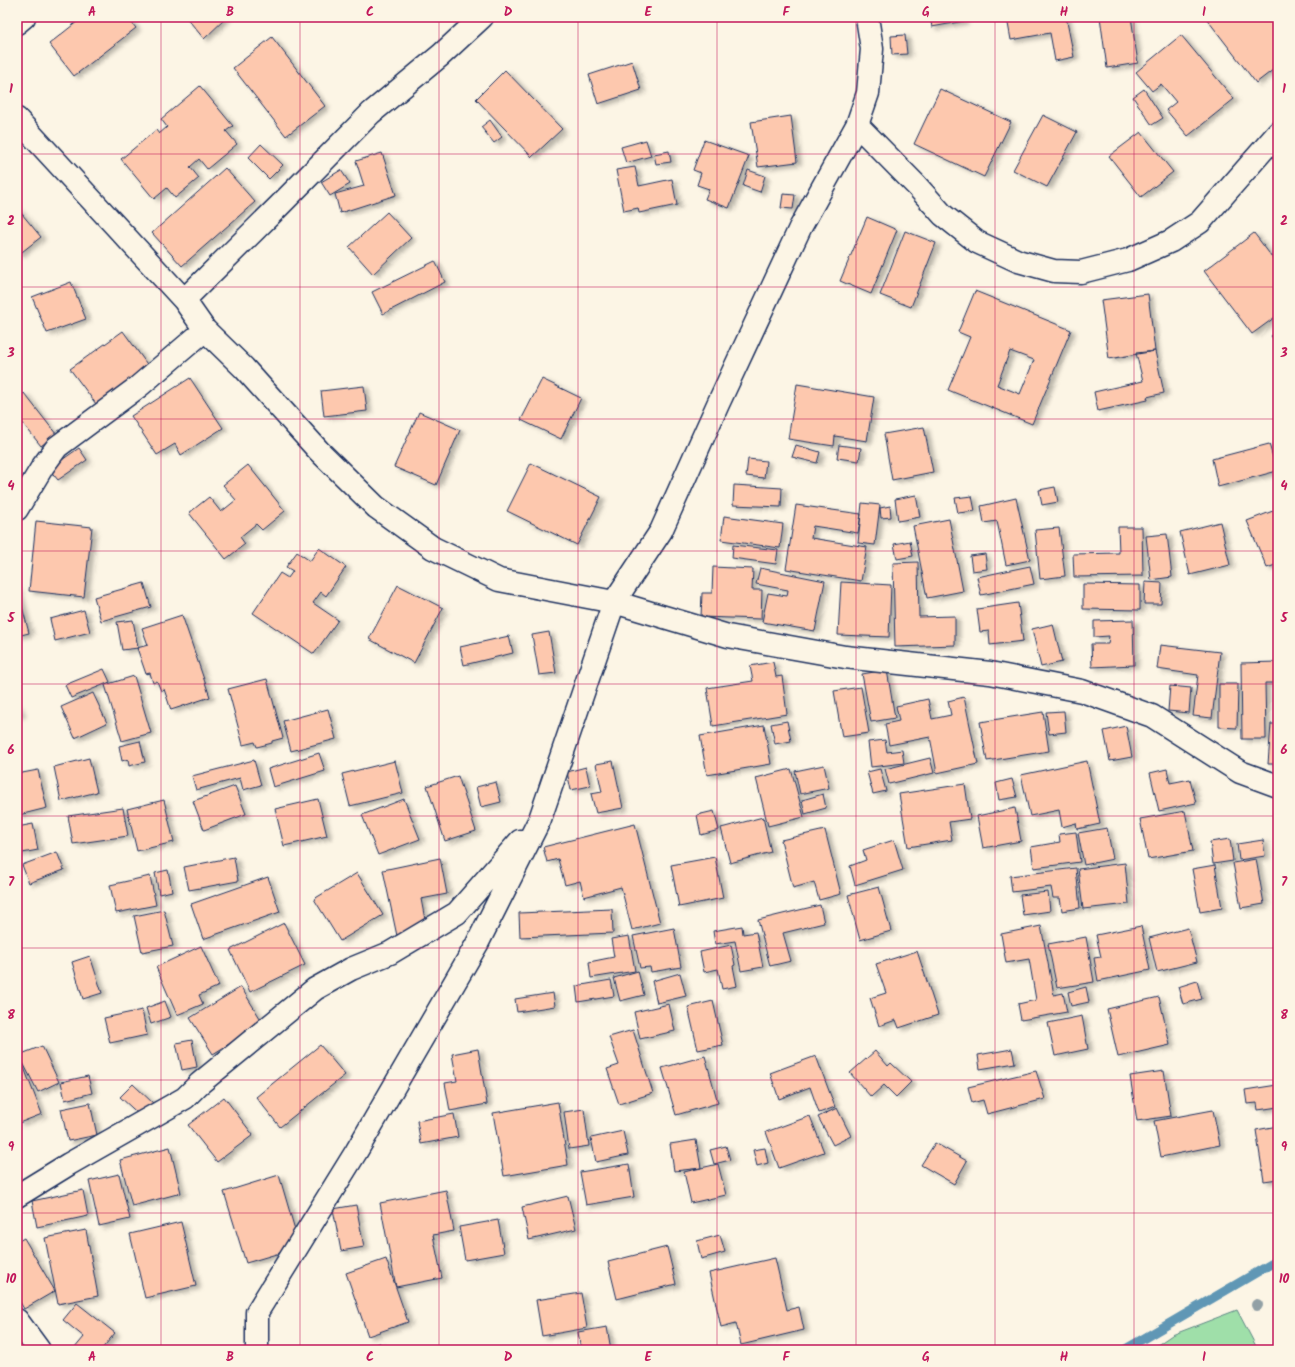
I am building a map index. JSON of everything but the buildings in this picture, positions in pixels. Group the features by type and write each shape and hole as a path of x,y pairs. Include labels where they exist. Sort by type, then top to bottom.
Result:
{"street":[{"path":"17,23 24,17"},
{"path":"184,300 371,113 441,55 482,17"},
{"path":"257,1350 257,1312 356,1152 477,944 540,819 614,602 661,531 800,228 857,125 868,93 872,49 867,17"},
{"path":"17,120 184,300 205,330 244,368 319,451 376,507 434,548 498,580 614,602 728,636 845,657 990,673 1082,691 1152,716 1240,772 1278,786"},
{"path":"857,125 943,214 977,242 1018,261 1054,271 1081,272 1128,260 1171,241 1200,222 1278,133"},
{"path":"17,509 43,466 58,447 138,387 205,330"},
{"path":"17,1196 69,1164 185,1098 199,1084 315,989 351,969 390,953 457,913 540,819"},
{"path":"17,1320 39,1350"}],"green space":[{"path":"1237,1310 1258,1350 1150,1350 1172,1335"}],"waterway":[{"path":"1124,1350 1278,1260"}]}
